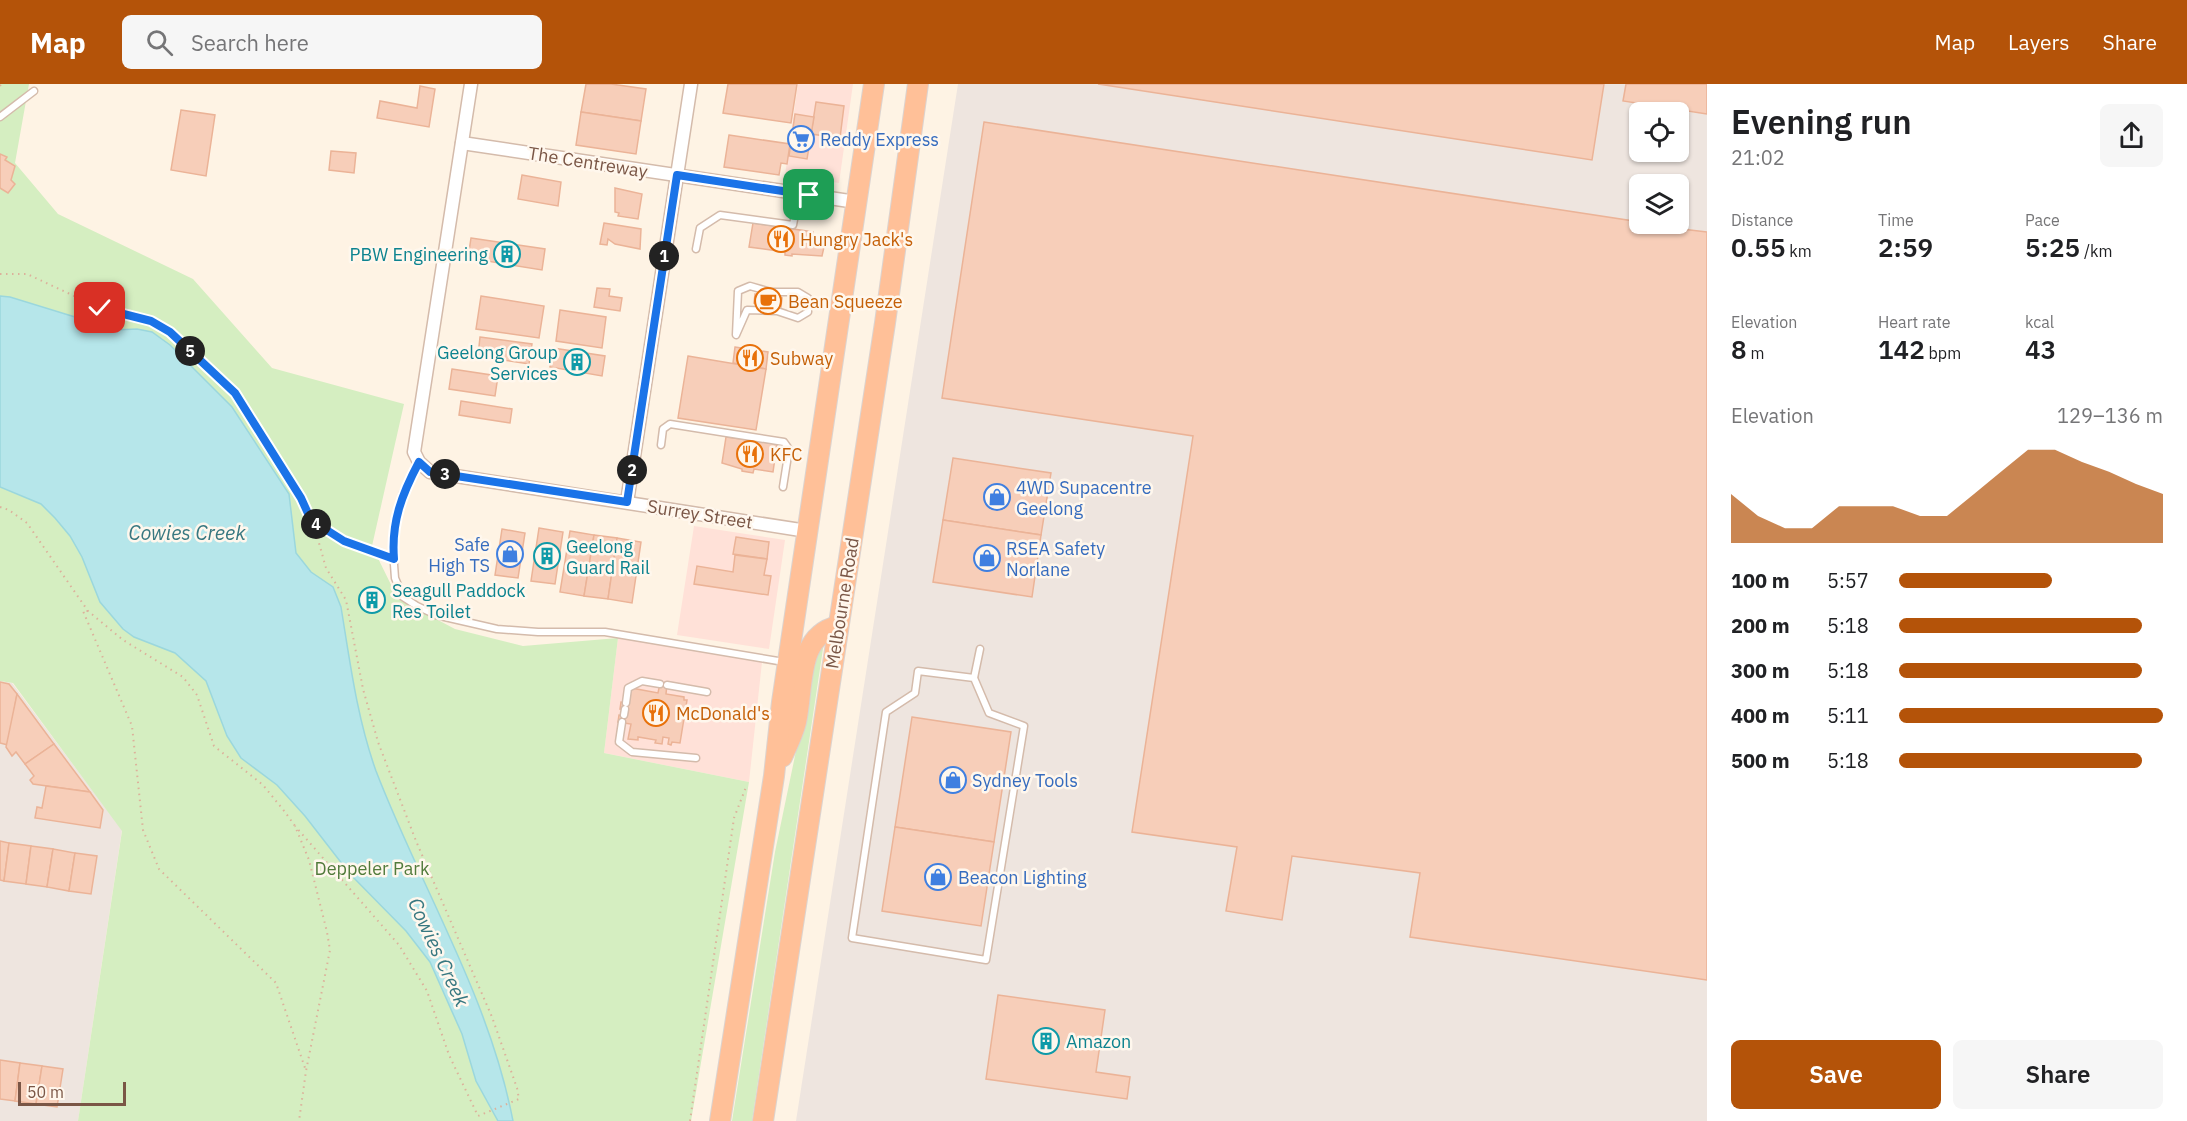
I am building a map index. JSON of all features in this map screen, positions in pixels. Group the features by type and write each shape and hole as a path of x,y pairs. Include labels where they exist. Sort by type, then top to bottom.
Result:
{"highway":[{"path":"720,1121 774,776 807,531 874,84"},
{"name":"Melbourne Road","path":"763,1121 918,84"},
{"path":"774,776 796,722 810,645 825,629 838,626"}],"street":[{"path":"419,462 414,452 471,84"},
{"path":"627,502 691,84"},
{"name":"The Centreway","path":"462,143 856,202"},
{"name":"Surrey Street","path":"419,462 430,472 807,531"}],"lane":[{"path":"0,117 34,91"},
{"path":"696,249 700,228 720,216 794,225 799,193"},
{"path":"750,286 771,292 798,292 808,298 808,312 798,318 777,311 747,310 736,335 738,291 750,286"},
{"path":"661,445 663,429 670,423 784,442 789,449 783,487"},
{"path":"419,462 403,493 395,520 395,578 403,597 436,615 496,629 538,632 605,632 788,663"},
{"path":"974,678 918,671 915,693 885,712 852,938 986,960 1024,726 989,713 974,678 980,649"},
{"path":"696,758 632,752 619,742 628,688 642,681 706,692"}],"path":[{"path":"0,274 27,274 100,308 151,321 170,332 235,393 301,498 311,520 326,568 346,600 363,689 378,742 416,841 492,1017 518,1088 519,1099 478,1116 449,1055 427,991 399,945 295,826 263,785 214,746 197,695 183,677 123,640 88,611 27,523 9,510 0,507"},
{"path":"311,520 344,541 394,559"},
{"path":"88,611 82,611 132,726 143,830 159,869 276,983 306,1071"},
{"path":"690,1121 734,818 746,787"},
{"path":"295,826 309,860 330,950 306,1071 299,1121"}],"shaded area":[{"path":"798,84 853,84 839,183 785,175"},
{"path":"958,84 1707,84 1707,1121 796,1121"},
{"path":"694,526 785,540 769,649 677,635"},
{"path":"618,638 762,662 749,782 604,753"},
{"path":"0,681 12,683 122,830 78,1121 0,1121"}],"green space":[{"name":"Deppeler Park","path":"0,84 29,84 15,163 58,214 193,279 272,368 404,404 372,546 398,599 455,629 523,646 618,638 604,753 749,782 691,1121 78,1121 122,831 13,683 0,681"},
{"path":"824,642 752,1121 732,1121 775,852 796,751 811,661"}],"water":[{"name":"Cowies Creek","path":"0,296 75,317 103,321 114,330 137,329 152,332 170,345 232,407 289,494 296,553 311,572 333,587 341,607 351,669 369,751 394,815 471,986 502,1075 513,1121 498,1121 476,1081 462,1034 430,962 406,931 350,874 305,816 277,785 241,758 227,736 206,681 175,653 134,637 123,629 100,602 82,557 70,536 55,518 41,504 0,487"}],"building":[{"path":"586,84 611,84 646,89 641,121 581,112"},
{"path":"728,84 797,84 791,123 723,113"},
{"path":"1098,84 1604,84 1592,160"},
{"path":"1626,84 1707,84 1707,114 1689,111 1689,102 1623,101"},
{"path":"420,86 435,89 429,127 377,118 380,101 417,108"},
{"path":"816,102 844,106 840,138 811,134"},
{"path":"181,110 215,115 206,176 171,170"},
{"path":"581,112 641,121 636,154 576,145"},
{"name":"Reddy Express","path":"795,114 814,117 807,159 789,156"},
{"path":"984,122 1629,220 1629,234 1689,234 1689,230 1707,232 1707,980 1410,937 1420,873 1292,856 1282,920 1226,911 1237,847 1132,832 1193,436 942,398"},
{"path":"729,135 790,144 787,164 781,163 779,175 724,167"},
{"path":"331,151 356,153 354,173 329,170"},
{"path":"0,154 7,157 5,160 15,166 11,180 15,184 8,193 0,188"},
{"path":"522,175 561,182 558,206 518,199"},
{"path":"615,188 642,194 638,219 618,216 619,213 615,212"},
{"path":"604,223 641,229 640,249 615,244 608,239 607,245 600,244"},
{"name":"Hungry Jack's","path":"753,223 813,232 811,246 824,247 822,256 792,254 792,256 785,255 785,252 749,247"},
{"name":"PBW Engineering","path":"471,238 545,249 542,270 468,258"},
{"path":"597,288 610,289 609,296 622,298 620,311 594,307"},
{"name":"Bean Squeeze","path":"755,294 782,298 781,307 754,303"},
{"path":"481,296 544,306 539,338 476,329"},
{"path":"560,310 606,317 602,348 556,341"},
{"path":"480,337 532,344 529,364 478,356"},
{"name":"Subway","path":"735,347 768,352 766,369 733,363"},
{"name":"Geelong Group Services","path":"553,348 605,356 602,376 550,367"},
{"path":"688,356 766,369 756,430 678,418"},
{"path":"452,369 498,376 495,396 449,389"},
{"path":"461,401 512,409 510,423 459,415"},
{"name":"KFC","path":"726,437 777,444 773,472 754,469 753,473 722,463"},
{"name":"4WD Supacentre Geelong","path":"953,458 1051,473 1041,535 943,520"},
{"name":"RSEA Safety Norlane","path":"943,520 1041,535 1032,597 933,582"},
{"name":"Geelong Guard Rail","path":"539,528 563,532 555,584 531,581"},
{"name":"Safe High TS","path":"502,529 525,533 518,578 495,575"},
{"path":"570,531 594,535 584,596 560,592"},
{"path":"594,535 617,538 608,599 584,596"},
{"path":"736,537 769,542 767,559 733,554"},
{"path":"617,538 641,542 632,603 608,599"},
{"path":"735,555 767,559 764,575 771,576 768,595 694,584 697,566 733,572"},
{"path":"0,682 9,684 17,694 8,745 0,743"},
{"name":"McDonald's","path":"660,683 667,684 666,694 684,697 684,700 687,700 680,743 668,744 669,738 663,737 662,744 655,743 656,740 638,737 638,740 628,739 631,724 618,722 619,715 627,716 628,710 620,709 621,702 629,703 631,688 658,693"},
{"path":"17,694 54,744 25,764 16,752 12,756 6,747"},
{"name":"Sydney Tools","path":"912,717 1011,732 994,842 895,827"},
{"path":"54,744 90,792 33,784 30,780 34,776 25,764"},
{"path":"46,786 90,792 103,810 100,828 35,818 37,807 42,808"},
{"name":"Beacon Lighting","path":"895,827 994,842 981,926 882,911"},
{"path":"0,841 9,843 4,881 0,880"},
{"path":"9,843 31,846 26,884 4,881"},
{"path":"31,846 53,849 47,887 26,884"},
{"path":"53,849 75,853 69,891 47,887"},
{"path":"75,853 97,856 91,894 69,891"},
{"name":"Amazon","path":"998,995 1105,1010 1096,1072 1130,1077 1127,1099 986,1079"},
{"path":"0,1060 20,1063 15,1101 0,1099"},
{"path":"20,1063 42,1066 36,1104 15,1101"},
{"path":"42,1066 63,1069 57,1107 36,1104"}],"place":[{"name":"Reddy Express","path":"801,139"},
{"name":"Hungry Jack's","path":"781,239"},
{"name":"PBW Engineering","path":"507,254"},
{"name":"Bean Squeeze","path":"768,301"},
{"name":"Subway","path":"750,358"},
{"name":"Geelong Group Services","path":"577,362"},
{"name":"KFC","path":"750,454"},
{"name":"4WD Supacentre Geelong","path":"997,497"},
{"name":"Safe High TS","path":"510,554"},
{"name":"Geelong Guard Rail","path":"547,556"},
{"name":"RSEA Safety Norlane","path":"987,558"},
{"name":"Seagull Paddock Res Toilet","path":"372,600"},
{"name":"McDonald's","path":"656,713"},
{"name":"Sydney Tools","path":"953,780"},
{"name":"Beacon Lighting","path":"938,877"},
{"name":"Amazon","path":"1046,1041"}],"route":[{"path":"100,308 151,321 170,332 235,393 301,498 311,520 344,541 394,559 395,520 403,493 419,462 430,472 627,502 677,175 809,195"}]}
